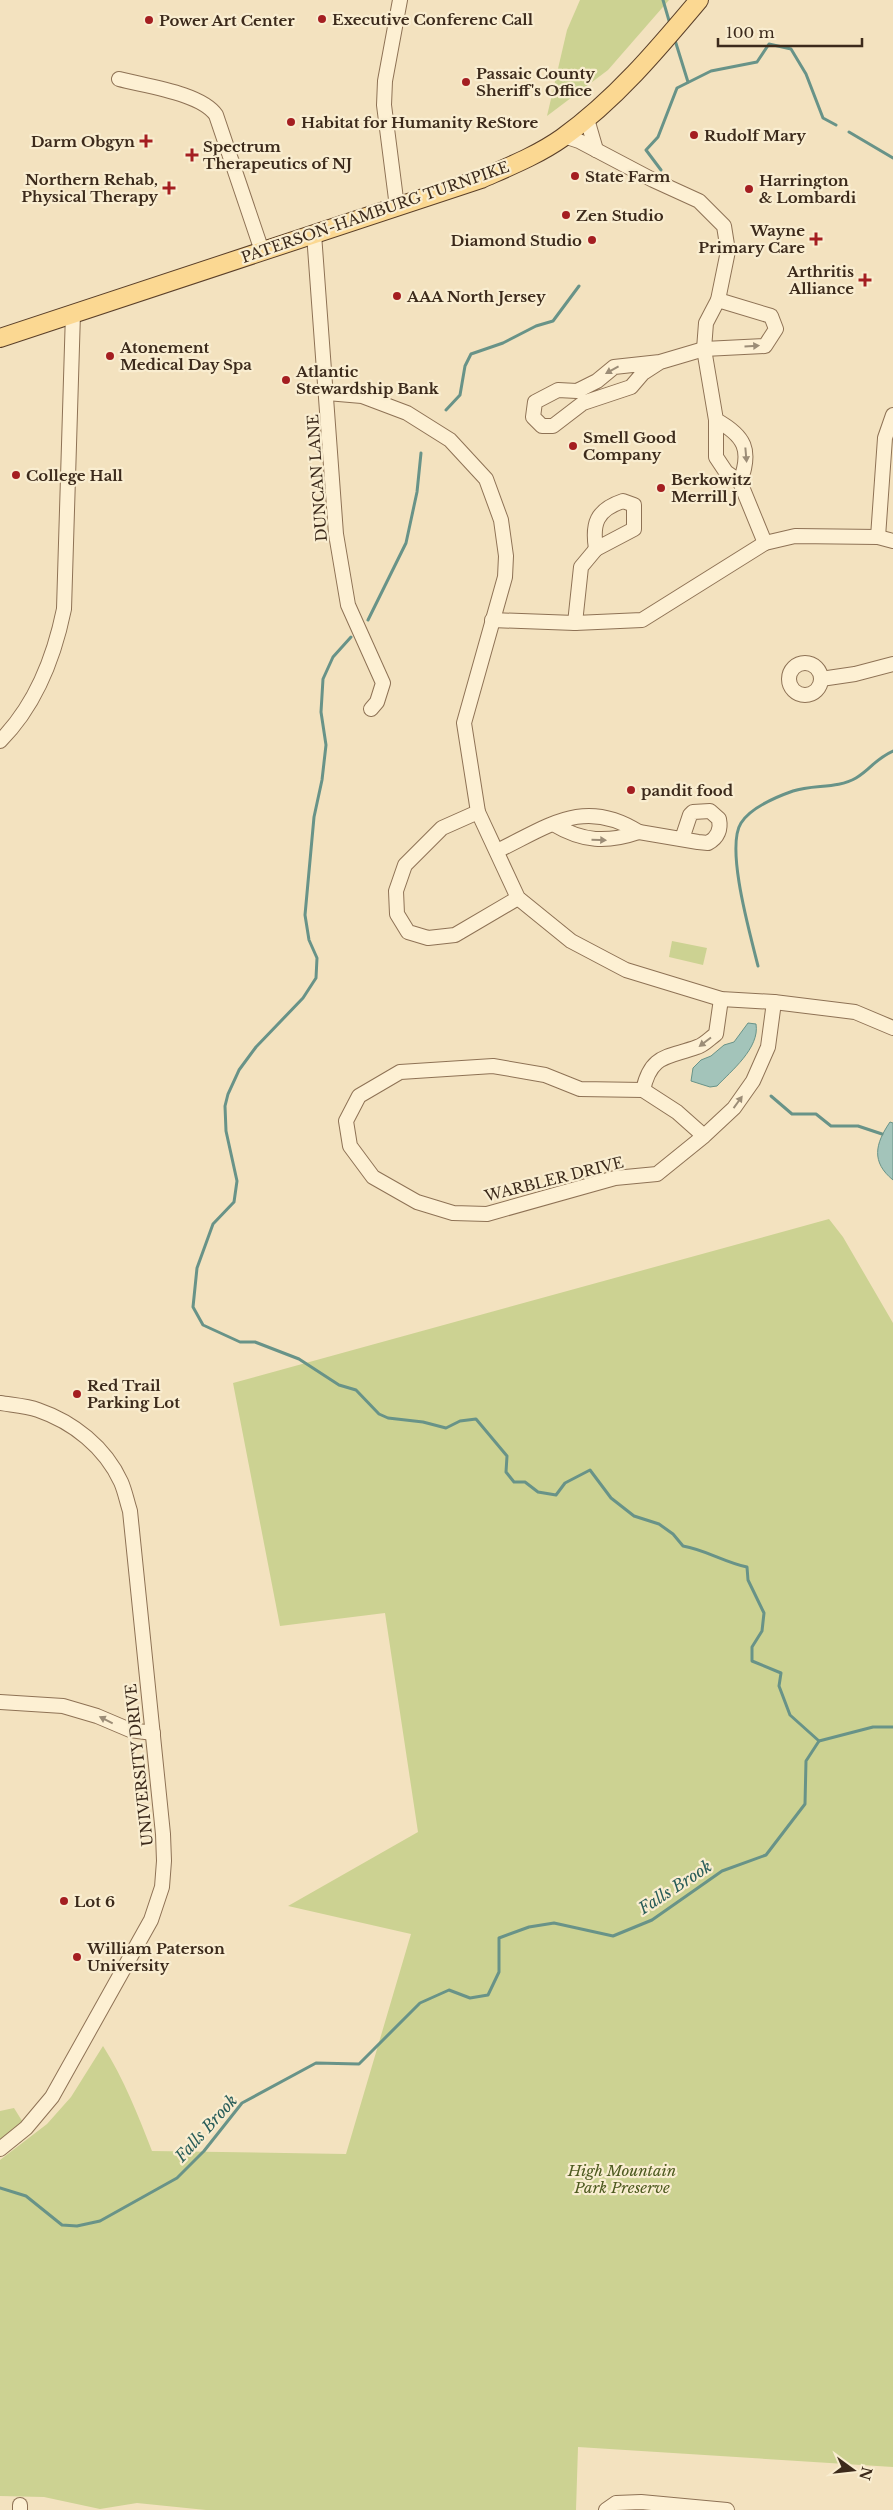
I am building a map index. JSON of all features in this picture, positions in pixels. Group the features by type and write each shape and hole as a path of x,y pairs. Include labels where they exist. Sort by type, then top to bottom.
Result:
{"main road":[{"name":"PATERSON-HAMBURG TURNPIKE","path":"0,338 397,206 496,172 530,156 564,136 587,119 624,86 699,0"}],"street":[{"path":"397,206 384,105 385,82 400,0"},
{"path":"119,79 198,100 212,109 216,115 262,251"},
{"path":"587,119 596,150"},
{"path":"564,136 573,138 653,180 699,201 724,226 728,251 718,300 706,323 704,349 716,420 716,457 726,472 740,482 765,544"},
{"name":"DUNCAN LANE","path":"314,234 336,534 342,575 348,605 383,683 377,702 371,710"},
{"path":"660,362 643,373 631,387 590,393 597,381 614,367 660,362 704,349 765,346 776,329 771,316 718,300"},
{"path":"0,741 19,719 42,680 54,649 64,609 74,313"},
{"path":"326,393 362,396 407,413 450,440 486,479 501,520 506,556 506,577 464,722 478,812 518,898 571,941 626,970 721,999 774,1002 855,1012 893,1028"},
{"path":"878,536 885,438 893,415"},
{"path":"716,420 733,429 745,445 747,464 740,482"},
{"path":"492,620 576,623 642,620 765,544 796,536 878,536 893,541"},
{"path":"576,623 581,567 596,549"},
{"path":"821,679 855,674 893,664"},
{"path":"478,812 442,828 405,865 396,891 397,914 408,932 428,938 455,935 518,898"},
{"path":"497,851 553,824 585,814 625,823 639,832 682,839"},
{"path":"553,824 574,836 599,841 622,838 639,832"},
{"path":"704,1136 677,1112 643,1090 647,1072 664,1057 699,1047 716,1034 721,999"},
{"name":"WARBLER DRIVE","path":"643,1090 580,1089 545,1075 493,1066 400,1072 359,1096 346,1120 350,1146 374,1177 417,1202 453,1213 486,1214 615,1178 657,1174 704,1136 734,1108 753,1081 768,1047 774,1002"},
{"name":"UNIVERSITY DRIVE","path":"0,1403 37,1409 66,1423 89,1438 107,1460 120,1482 130,1511 153,1732 164,1861 162,1887 151,1920 52,2097 26,2128 0,2149"},
{"path":"0,1702 63,1706 97,1716 130,1730 153,1732"},
{"path":"606,2510 616,2503 635,2502 727,2510"}],"green space":[{"path":"580,0 669,0 608,70 547,116 567,30"},
{"path":"672,941 707,948 703,965 669,957"},
{"name":"High Mountain Park Preserve","path":"829,1219 843,1237 893,1323 893,2467 578,2447 576,2510 206,2510 137,2503 100,2509 44,2497 0,2496 0,2160 47,2124 71,2097 103,2046 124,2084 152,2151 346,2154 411,1934 288,1906 418,1832 385,1613 280,1626 233,1383"},
{"path":"14,2108 24,2124 0,2140 0,2111"}],"water":[{"path":"748,1023 756,1024 754,1042 730,1073 717,1086 710,1087 691,1081 693,1068 701,1060 711,1056 724,1045 734,1042"},
{"path":"890,1122 893,1123 893,1180 878,1160 881,1138"}],"waterway":[{"path":"663,0 670,24"},
{"path":"674,37 688,82"},
{"path":"661,170 646,150 658,137 677,88 711,71 757,62 769,44 791,49 806,74 823,118 836,125"},
{"path":"849,132 893,158"},
{"path":"446,410 460,395 465,366 471,354 503,343 536,326 553,321 579,286"},
{"path":"368,620 406,543 417,492 421,453"},
{"path":"351,637 333,657 323,679 321,712 326,745 322,780 314,817 305,915 309,940 317,958 316,978 303,998 256,1047 239,1070 228,1094 225,1106 226,1131 237,1181 234,1202 213,1224 197,1268 193,1307 203,1325 240,1342 255,1342 299,1359 339,1385 356,1390 379,1414 388,1418 423,1422 446,1428 460,1421 476,1419 507,1456 506,1472 514,1482 525,1482 538,1492 556,1495 565,1483 590,1470 611,1498 634,1516 659,1524 673,1534 683,1546 747,1567 748,1580 764,1613 762,1631 752,1647 752,1661 781,1673 779,1686 790,1715 819,1741"},
{"path":"758,966 745,915 738,872 737,835 741,823 757,807 786,793 801,789 841,784 856,778 882,757 893,751"},
{"path":"771,1096 792,1114 816,1114 831,1126 858,1126 882,1134"},
{"name":"Falls Brook","path":"0,2188 26,2196 62,2225 77,2226 100,2221 177,2178 204,2151 242,2103 316,2063 359,2064 420,2003 449,1990 470,1998 488,1995 499,1972 499,1938 529,1927 554,1923 613,1936 652,1920 722,1871 766,1855 805,1804 806,1761 819,1741 873,1727 893,1727"}],"place":[{"name":"Executive Conferenc Call","path":"322,19"},
{"name":"Power Art Center","path":"149,20"},
{"name":"Passaic County Sheriff's Office","path":"466,82"},
{"name":"Habitat for Humanity ReStore","path":"291,122"},
{"name":"Rudolf Mary","path":"694,135"},
{"name":"Darm Obgyn","path":"146,141"},
{"name":"Spectrum Therapeutics of NJ","path":"192,155"},
{"name":"State Farm","path":"575,176"},
{"name":"Northern Rehab, Physical Therapy","path":"169,188"},
{"name":"Harrington & Lombardi","path":"749,189"},
{"name":"Zen Studio","path":"566,215"},
{"name":"Wayne Primary Care","path":"816,239"},
{"name":"Diamond Studio","path":"592,240"},
{"name":"Arthritis Alliance","path":"865,280"},
{"name":"AAA North Jersey","path":"397,296"},
{"name":"Atonement Medical Day Spa","path":"110,356"},
{"name":"Atlantic Stewardship Bank","path":"286,380"},
{"name":"Smell Good Company","path":"573,446"},
{"name":"College Hall","path":"16,475"},
{"name":"Berkowitz Merrill J","path":"661,488"},
{"name":"pandit food","path":"631,790"},
{"name":"Red Trail Parking Lot","path":"77,1394"},
{"name":"Lot 6","path":"64,1901"},
{"name":"William Paterson University","path":"77,1957"}]}
